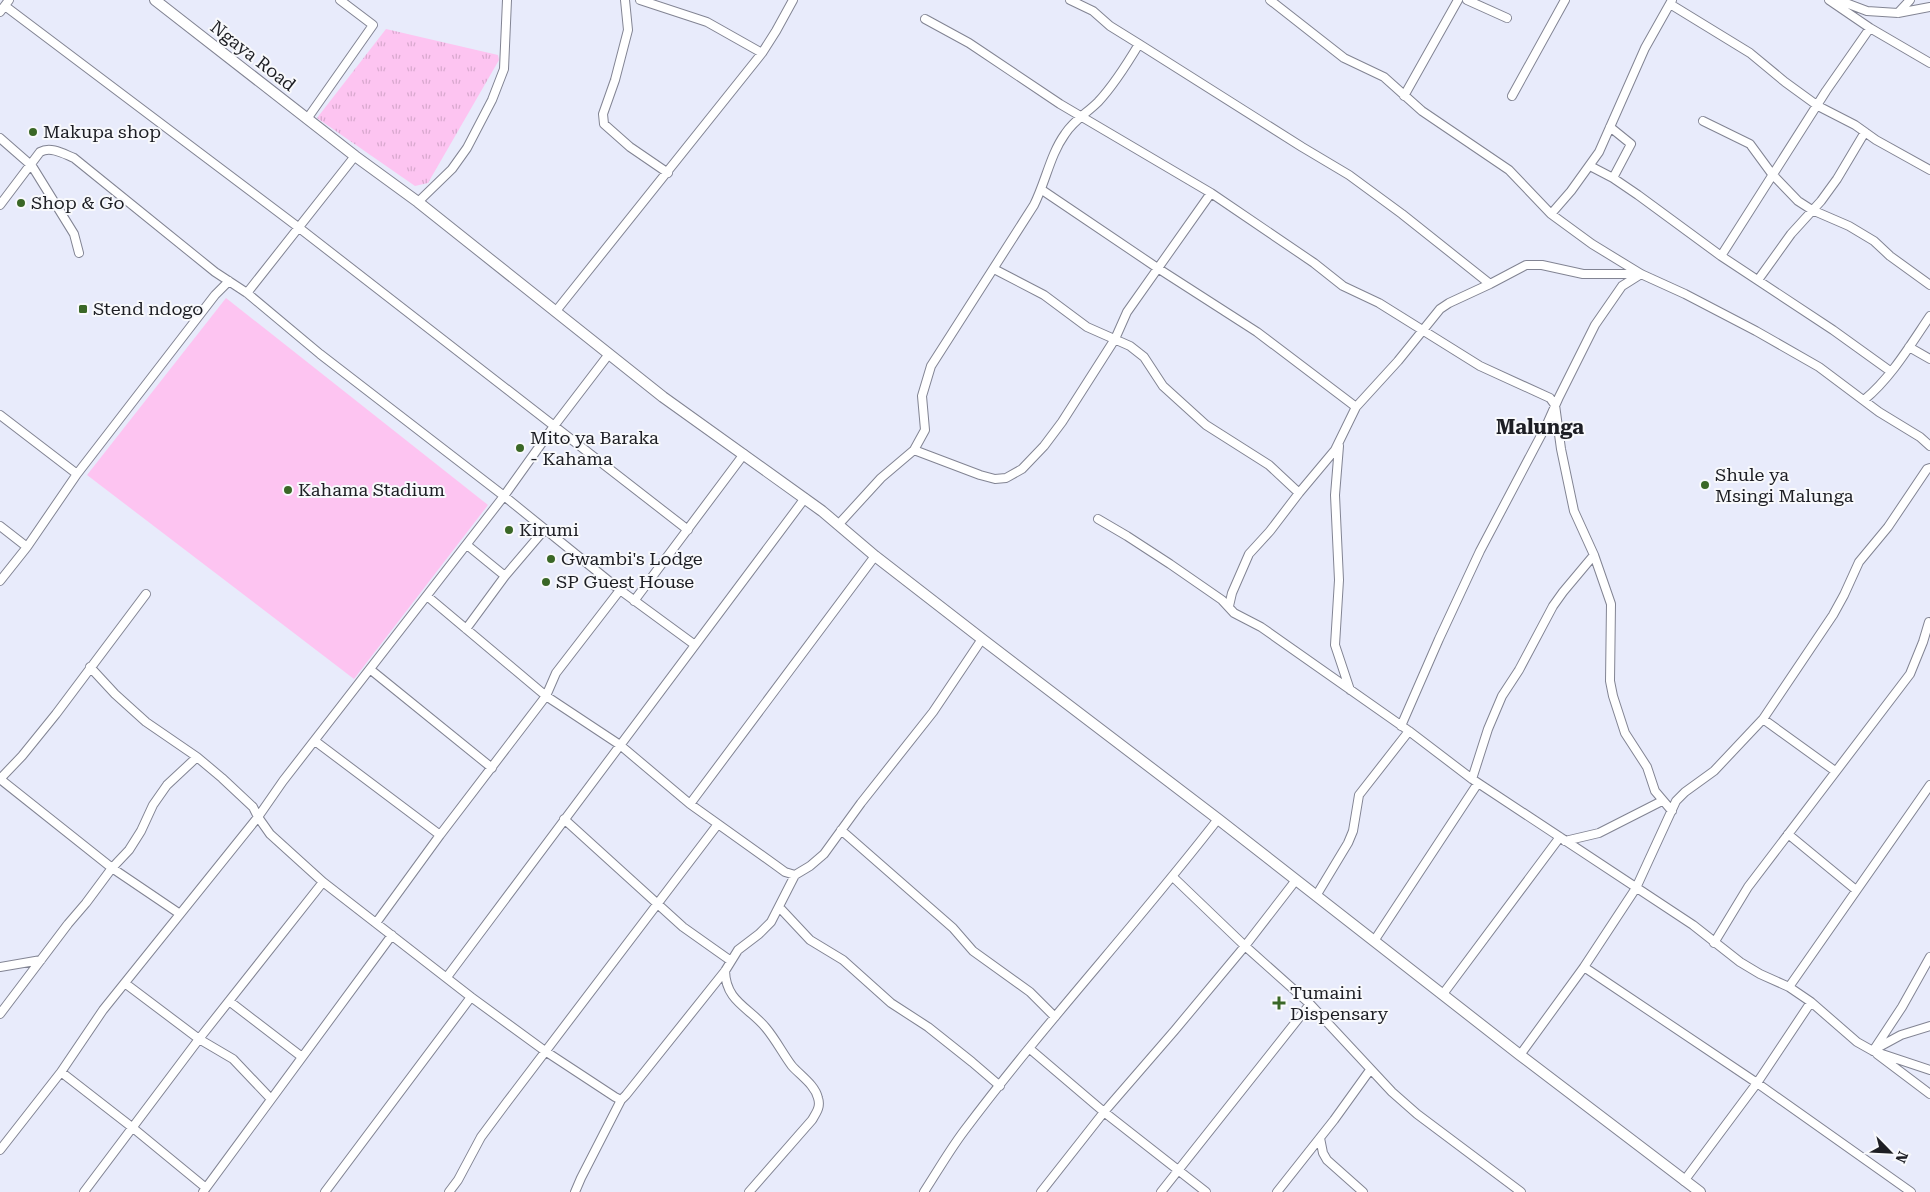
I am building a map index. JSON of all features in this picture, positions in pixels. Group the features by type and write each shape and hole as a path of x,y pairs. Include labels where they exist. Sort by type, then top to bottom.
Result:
{"street":[{"name":"Ngaya Road","path":"155,0 355,156 418,202 663,397 805,498 982,640 1218,819 1520,1055 1700,1192"},
{"path":"308,119 373,25 340,0"},
{"path":"418,202 452,169 468,148 492,100 504,69 507,0"},
{"path":"625,0 628,30 615,80 603,114 604,124 630,147 668,173"},
{"path":"640,0 707,22 762,53"},
{"path":"556,312 762,53 793,0"},
{"path":"1070,0 1094,11 1110,26 1349,175 1402,214 1490,284"},
{"path":"1270,0 1344,58 1384,77 1404,96 1445,128 1509,170 1551,214 1592,244 1641,274 1756,331 1819,367 1892,421 1920,437 1930,446"},
{"path":"1404,96 1458,0"},
{"path":"1467,0 1507,18"},
{"path":"1512,96 1565,0"},
{"path":"1829,0 1870,28 1930,63"},
{"path":"1838,0 1867,10 1898,14 1930,7"},
{"path":"1898,14 1910,0"},
{"path":"1551,214 1599,152 1645,48 1671,2 1750,53 1784,82 1818,106 1930,170"},
{"path":"5,6 298,227 688,530"},
{"path":"925,19 969,43 1080,116 1211,193 1314,263 1342,286 1379,303 1424,329 1480,366 1550,398 1555,405 1561,449 1574,511 1594,554 1611,604 1610,681 1613,696 1625,732 1645,762 1654,792 1672,811"},
{"path":"1721,256 1772,174 1870,28"},
{"path":"838,525 881,478 914,450 925,430 922,396 931,366 1034,205 1042,190 1056,148 1066,131 1080,116 1098,102 1126,65 1139,44"},
{"path":"1703,121 1750,144 1772,174 1798,201 1812,210 1849,226 1874,241 1890,256 1930,285"},
{"path":"1610,127 1631,144 1613,178"},
{"path":"1758,280 1791,234 1821,201 1837,179 1864,132"},
{"path":"0,138 32,166 74,234 79,253"},
{"path":"0,205 32,166 40,152 45,150 58,151 74,158 228,280 248,293 320,354 504,496 634,601 695,645"},
{"path":"248,293 355,156"},
{"path":"1590,166 1613,178 1721,256 1833,330 1890,371"},
{"path":"1042,190 1257,332 1356,407"},
{"path":"914,450 980,475 1000,479 1014,474 1034,457 1062,422 1115,339 1127,312 1211,193"},
{"path":"1228,606 1245,560 1339,444 1356,407 1398,361 1440,310 1449,303 1490,284 1522,266 1542,265 1583,274 1641,274"},
{"path":"994,269 1044,295 1087,327 1130,346 1144,357 1163,386 1206,425 1269,464 1299,493"},
{"path":"1402,726 1439,639 1480,551 1547,424 1596,325 1622,286 1641,274"},
{"path":"0,581 27,547 77,474 228,280"},
{"path":"1864,400 1909,347 1930,316"},
{"path":"1909,347 1930,359"},
{"path":"0,1150 61,1072 103,1010 126,984 258,817 467,545 609,354"},
{"path":"0,415 77,474"},
{"path":"1339,444 1335,495 1339,580 1335,645 1350,690"},
{"path":"634,601 744,454"},
{"path":"1520,1055 1584,967 1636,888 1676,801 1714,771 1763,719 1833,615 1859,562 1888,527 1929,469 1930,461"},
{"path":"447,977 805,498"},
{"path":"1098,520 1156,554 1222,600 1238,616 1261,627 1409,731 1475,781 1692,925 1747,966 1789,987 1811,1002 1857,1042 1873,1051 1930,1094"},
{"path":"0,526 27,547"},
{"path":"466,630 505,576 545,529"},
{"path":"467,545 505,576"},
{"path":"1374,941 1475,781 1488,729 1502,696 1519,670 1553,606 1594,554"},
{"path":"690,804 875,556"},
{"path":"376,923 440,835 546,696 556,673 620,590"},
{"path":"146,594 22,756 0,779 112,868 180,914"},
{"path":"427,596 546,696 620,745 690,804 785,872 795,875"},
{"path":"1714,943 1748,886 1910,674 1929,622"},
{"path":"575,1192 621,1100 725,972 743,945 760,934 771,922 780,908 795,875 810,866 824,854 933,712 982,640"},
{"path":"90,667 115,694 146,722 197,757 253,807 270,834 323,882 447,977 471,998 545,1051 621,1100"},
{"path":"371,670 492,768"},
{"path":"1763,719 1835,771"},
{"path":"1316,896 1348,843 1354,826 1359,795 1409,731"},
{"path":"315,741 440,835"},
{"path":"0,1014 112,868 129,850 142,831 153,805 167,785 197,757"},
{"path":"1789,987 1930,785"},
{"path":"1443,994 1562,839 1599,833 1662,801"},
{"path":"564,819 683,928 731,961"},
{"path":"924,1192 963,1132 1054,1017 1173,877 1218,819"},
{"path":"449,1192 458,1180 482,1137 718,824"},
{"path":"842,830 953,928 973,951 1030,992 1054,1017"},
{"path":"1788,834 1856,890"},
{"path":"1173,877 1245,946 1310,1004 1370,1070 1417,1114 1522,1192"},
{"path":"1045,1191 1104,1112 1176,1030 1296,880"},
{"path":"84,1192 199,1039 323,882"},
{"path":"780,908 810,940 843,960 891,1003 928,1027 1000,1086"},
{"path":"61,1072 133,1128 204,1190 392,935"},
{"path":"1873,1051 1902,1007 1930,957"},
{"path":"0,967 41,960"},
{"path":"1584,967 1757,1082 1911,1192"},
{"path":"725,972 725,982 731,995 764,1026 792,1066 815,1090 819,1099 818,1110 812,1120 749,1192"},
{"path":"126,984 199,1039 232,1059 271,1099"},
{"path":"325,1192 471,998"},
{"path":"229,1001 302,1057"},
{"path":"1684,1181 1757,1082 1811,1002"},
{"path":"1162,1192 1310,1004"},
{"path":"1873,1051 1901,1034 1930,1026"},
{"path":"1030,1049 1104,1112 1206,1192"},
{"path":"1873,1051 1930,1070"},
{"path":"1277,1192 1370,1070"},
{"path":"1320,1138 1323,1153 1327,1160 1363,1192"}],"green space":[{"path":"386,29 498,55 499,60 428,183 415,186 317,118"},
{"name":"Kahama Stadium","path":"226,298 488,505 354,679 87,475"}],"place":[{"name":"Makupa shop","path":"33,132"},
{"name":"Shop & Go","path":"21,203"},
{"name":"Stend ndogo","path":"83,309"},
{"name":"Mito ya Baraka - Kahama","path":"520,448"},
{"name":"Shule ya Msingi Malunga","path":"1705,485"},
{"name":"Kahama Stadium","path":"288,490"},
{"name":"Kirumi","path":"509,530"},
{"name":"Gwambi's Lodge","path":"551,559"},
{"name":"SP Guest House","path":"546,582"},
{"name":"Tumaini Dispensary","path":"1279,1003"}],"district":[{"name":"Malunga","path":"1540,427"}]}
